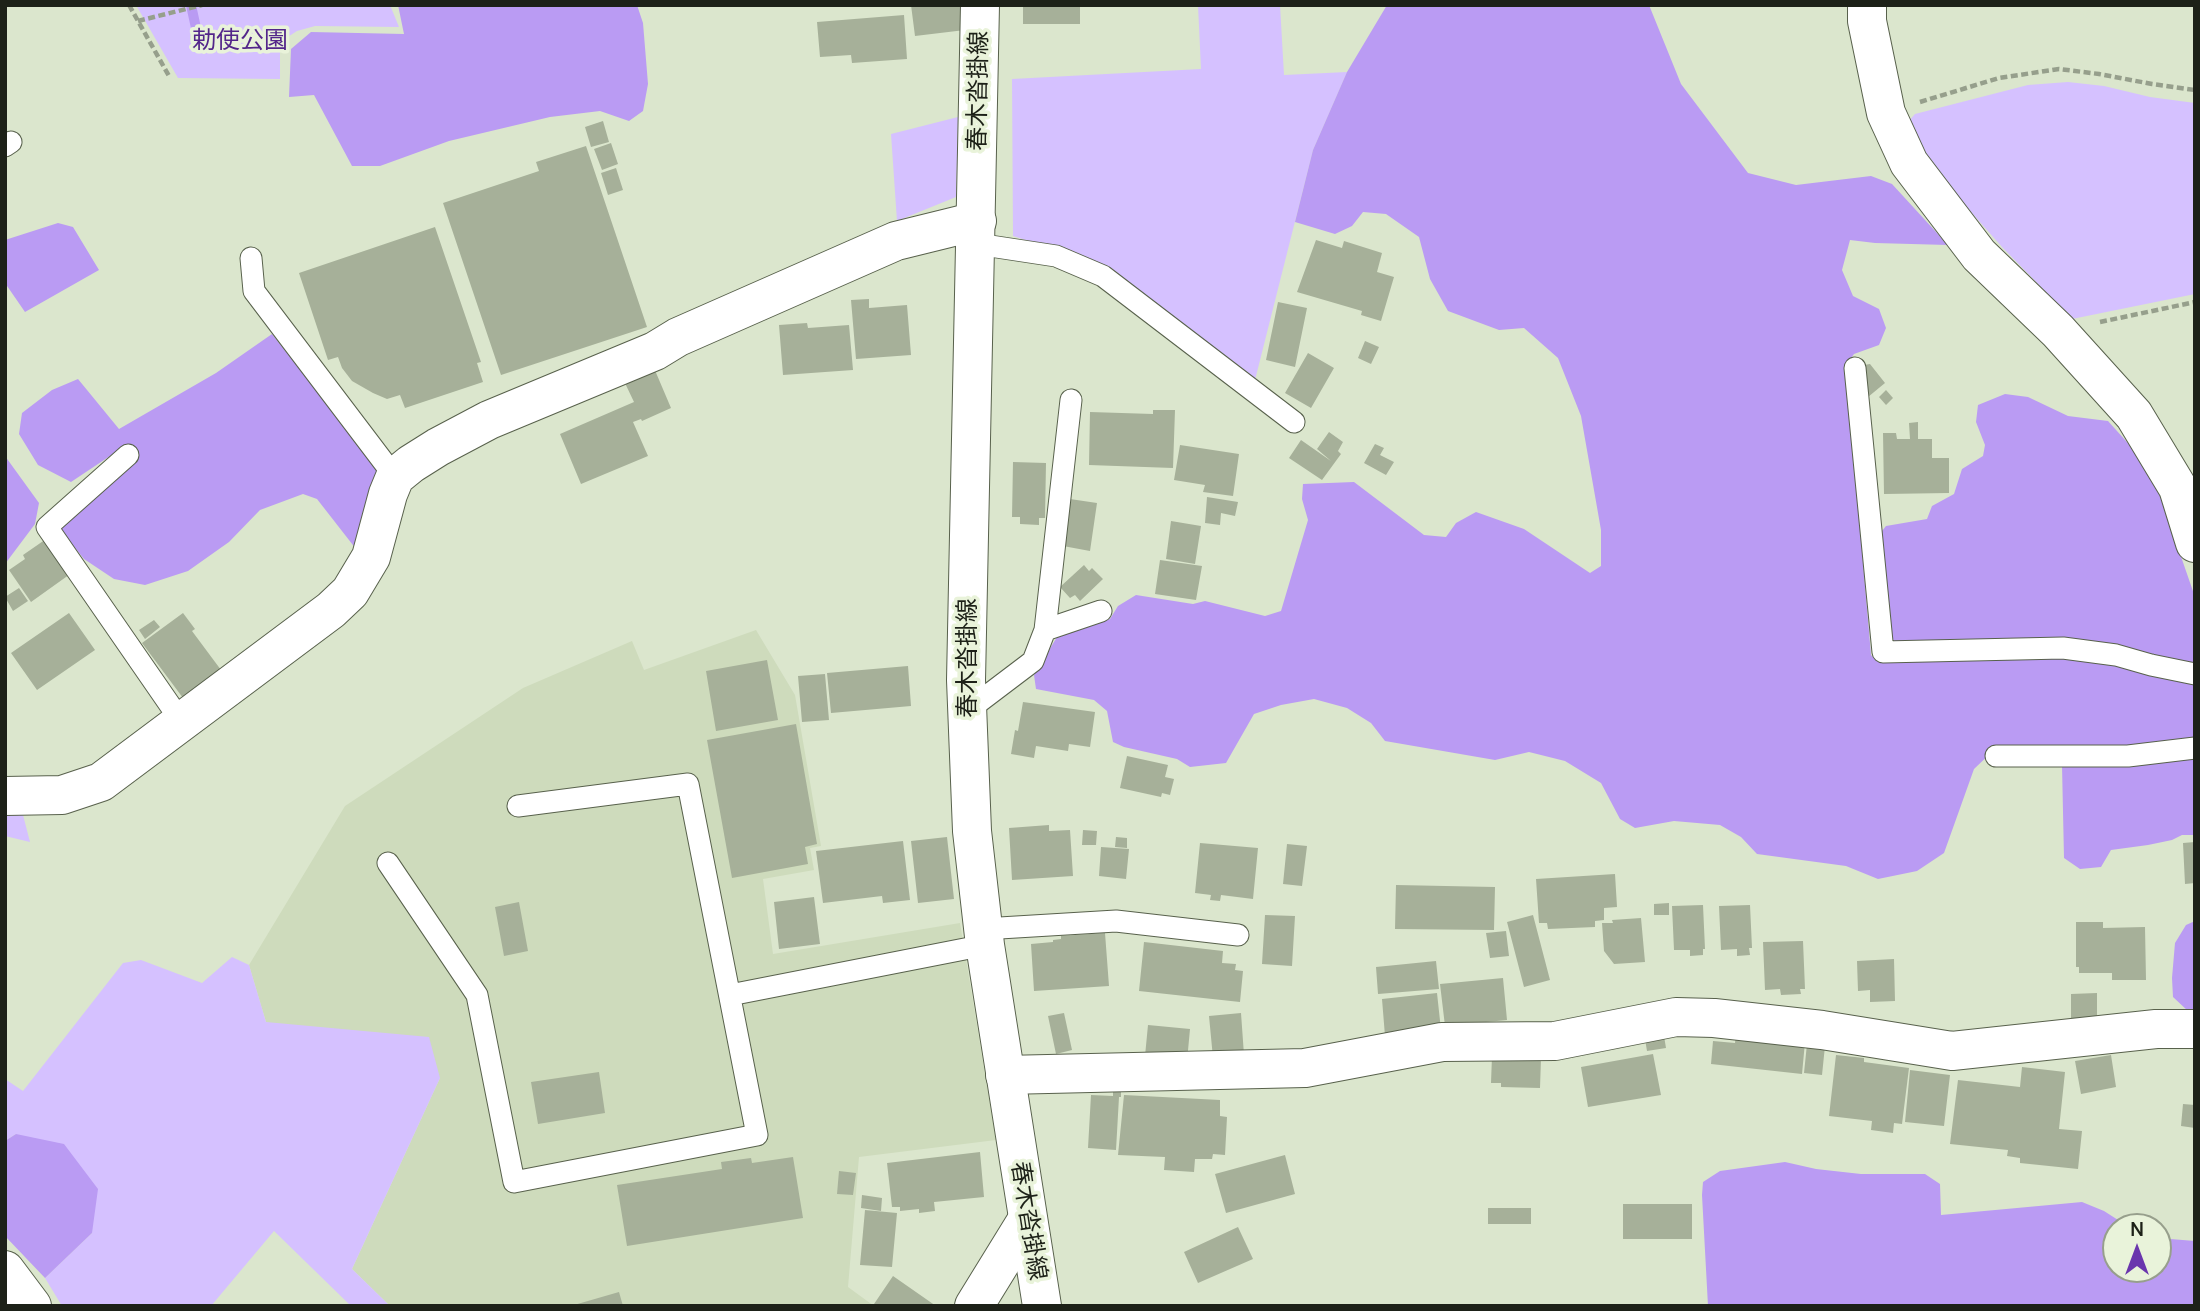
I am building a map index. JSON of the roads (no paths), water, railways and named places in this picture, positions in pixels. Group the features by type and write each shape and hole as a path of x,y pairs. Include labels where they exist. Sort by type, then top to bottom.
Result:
{"street":[{"name":"春木沓掛線","path":"980,5 967,711 972,831 984,937 1042,1306"},
{"path":"1867,5 1867,21 1886,113 1909,163 1979,255 2058,331 2134,415 2178,488 2195,543"},
{"path":"5,796 62,795 86,788 114,774 331,610 350,593 371,557 395,477 411,464 472,428 656,351 678,337 896,241 977,233"},
{"path":"1005,1075 1305,1068 1442,1042 1555,1041 1676,1017 1714,1018 1822,1030 1952,1051 2156,1029 2195,1029"},
{"path":"974,1306 1027,1220"},
{"path":"5,1270 33,1306"}],"lane":[{"path":"977,233 1056,256 1103,276 1294,422"},
{"path":"251,258 254,291 395,477"},
{"path":"1855,369 1883,652 2063,648 2116,654 2195,674"},
{"path":"967,711 1032,661 1045,630 1071,400"},
{"path":"128,455 47,527 181,721"},
{"path":"1045,630 1101,611"},
{"path":"1996,756 2128,756 2195,747"},
{"path":"388,863 477,995 514,1182 757,1135 688,784 518,806"},
{"path":"730,995 984,937 1116,921 1238,935"}],"waterway":[{"path":"191,5 196,28"}],"park label":[{"name":"勅使公園","path":"240,41"}]}
